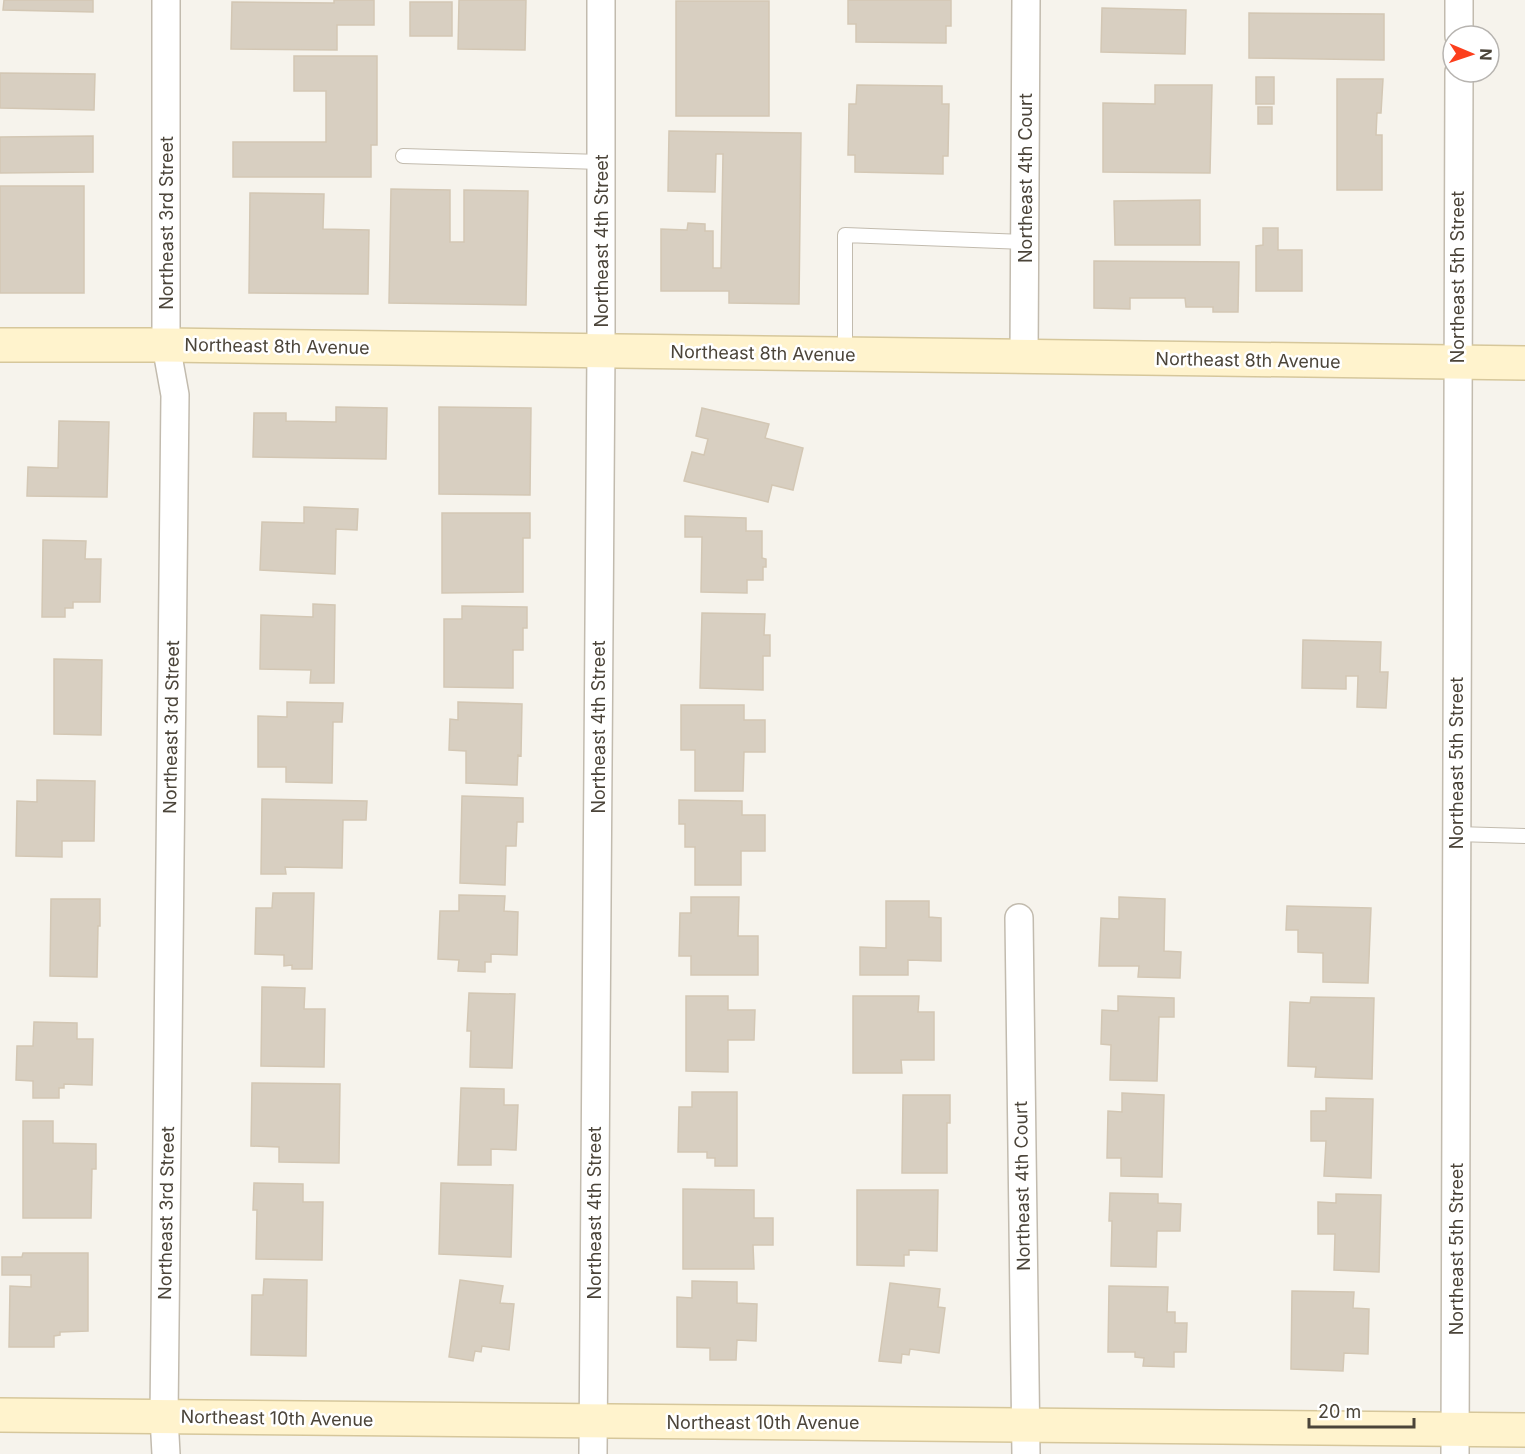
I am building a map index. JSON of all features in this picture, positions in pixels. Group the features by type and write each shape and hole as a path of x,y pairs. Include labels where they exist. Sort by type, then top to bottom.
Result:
{"street":[{"name":"Northeast 3rd Street","path":"166,0 166,345 175,395 164,1417 166,1454"},
{"name":"Northeast 4th Street","path":"593,1454 601,350 601,0"},
{"name":"Northeast 4th Court","path":"1024,357 1026,0"},
{"path":"1459,0 1459,24"},
{"name":"Northeast 5th Street","path":"1455,1441 1459,84"},
{"name":"Northeast 8th Avenue","path":"0,345 601,350 1525,363"},
{"name":"Northeast 4th Court","path":"1019,918 1026,1439"},
{"name":"Northeast 10th Avenue","path":"0,1415 592,1421 1026,1439 1455,1441 1525,1430"}],"lane":[{"path":"403,156 601,162"},
{"path":"845,354 845,235 1024,242"},
{"path":"1456,834 1525,836"}],"building":[{"path":"4,0 93,0 93,12 3,10"},
{"path":"334,0 374,0 374,25 337,25 337,50 231,49 232,2 334,3"},
{"path":"459,0 526,0 525,50 458,49"},
{"path":"848,0 951,0 951,26 946,26 946,43 856,42 856,24 848,24"},
{"path":"676,1 769,1 769,116 676,116"},
{"path":"410,2 452,2 452,36 410,36"},
{"path":"1102,8 1186,10 1185,54 1101,52"},
{"path":"1249,13 1384,14 1384,60 1249,58"},
{"path":"294,56 377,56 377,145 371,145 371,177 233,177 233,142 326,142 326,91 294,91"},
{"path":"0,73 95,74 94,110 0,108"},
{"path":"1256,77 1274,77 1274,104 1256,104"},
{"path":"1337,79 1383,79 1381,113 1377,113 1376,135 1382,135 1382,190 1337,190"},
{"path":"857,85 942,86 942,104 949,104 948,156 943,156 943,174 855,172 855,155 848,155 849,104 856,104"},
{"path":"1155,85 1212,85 1210,173 1103,172 1103,103 1155,104"},
{"path":"1258,107 1272,107 1272,124 1258,124"},
{"path":"669,131 801,133 799,304 729,303 729,291 661,291 661,229 687,230 688,223 705,224 705,231 713,231 713,268 721,268 723,154 716,154 715,192 668,191"},
{"path":"93,136 93,172 0,173 0,137"},
{"path":"0,186 84,186 84,293 0,293"},
{"path":"391,189 450,190 450,242 464,242 464,190 528,191 526,305 389,303"},
{"path":"250,193 324,194 323,229 369,230 368,294 249,293"},
{"path":"1200,200 1200,245 1115,245 1114,201"},
{"path":"1263,228 1278,228 1278,250 1302,250 1302,291 1256,291 1256,246 1263,245"},
{"path":"1094,261 1239,262 1238,312 1213,312 1213,307 1186,307 1185,298 1130,298 1130,309 1094,308"},
{"path":"336,407 387,408 386,459 253,457 254,413 286,413 286,421 336,422"},
{"path":"439,407 531,408 530,495 439,494"},
{"path":"702,408 769,424 765,438 803,448 793,490 772,485 768,502 684,481 692,452 704,455 708,439 696,436"},
{"path":"59,421 109,422 107,497 27,496 28,467 58,468"},
{"path":"304,507 358,509 357,530 336,529 335,574 260,570 262,522 304,523"},
{"path":"442,513 530,513 530,538 523,538 523,592 442,593"},
{"path":"685,516 746,518 746,531 762,531 762,558 766,559 766,567 763,567 763,580 747,580 747,593 701,592 702,537 685,537"},
{"path":"43,540 86,541 85,559 101,559 100,602 73,602 73,608 65,608 65,617 42,617"},
{"path":"313,604 335,605 334,683 310,683 311,670 260,669 261,615 313,617"},
{"path":"462,606 527,607 527,628 523,628 523,650 513,650 513,688 444,687 444,619 462,619"},
{"path":"702,613 765,614 764,635 770,635 770,656 763,656 763,690 700,688"},
{"path":"1303,640 1381,642 1380,672 1388,672 1386,708 1357,707 1358,676 1346,676 1346,689 1302,688"},
{"path":"54,659 102,660 101,735 54,734"},
{"path":"287,702 343,703 342,722 333,722 332,783 286,782 286,767 258,767 258,716 287,717"},
{"path":"458,702 522,704 521,756 518,755 517,785 466,783 466,751 449,750 450,719 458,720"},
{"path":"681,705 744,705 744,720 765,720 765,752 744,752 743,791 695,791 695,750 681,750"},
{"path":"37,780 95,781 94,841 62,841 62,857 16,856 17,801 37,802"},
{"path":"462,796 523,798 523,822 517,822 516,846 506,846 505,885 460,883"},
{"path":"262,799 367,801 366,820 343,820 342,868 285,867 286,874 261,874"},
{"path":"679,800 742,801 742,815 765,815 765,851 741,851 741,885 695,885 695,847 685,847 685,824 679,824"},
{"path":"273,893 314,893 312,969 292,969 292,965 284,966 284,955 255,954 256,908 272,908"},
{"path":"459,895 505,896 504,911 518,912 517,955 491,954 491,962 485,962 485,972 458,971 459,960 438,959 440,911 459,911"},
{"path":"691,897 739,897 738,936 758,936 758,975 691,975 691,956 679,956 680,913 691,913"},
{"path":"1119,897 1165,899 1164,951 1181,952 1180,978 1138,977 1139,966 1099,966 1101,918 1119,919"},
{"path":"51,899 100,899 97,977 50,976"},
{"path":"886,901 929,901 929,917 941,918 941,961 908,960 908,975 860,975 860,947 886,948"},
{"path":"1287,906 1371,908 1368,983 1323,982 1323,953 1298,952 1298,930 1286,930"},
{"path":"262,987 305,988 304,1009 325,1009 324,1067 261,1066"},
{"path":"469,993 515,994 512,1068 470,1067 471,1031 467,1031"},
{"path":"686,996 728,996 728,1010 755,1010 754,1040 728,1040 728,1072 686,1071"},
{"path":"853,996 919,996 918,1012 934,1012 934,1060 901,1060 902,1073 853,1073"},
{"path":"1118,996 1174,998 1174,1017 1159,1017 1157,1081 1110,1080 1111,1045 1101,1044 1102,1010 1118,1011"},
{"path":"1311,997 1374,998 1372,1079 1315,1077 1316,1067 1288,1066 1290,1002 1310,1003"},
{"path":"34,1022 77,1023 77,1039 93,1039 92,1085 64,1084 64,1088 59,1088 59,1098 33,1098 33,1081 16,1080 17,1046 33,1046"},
{"path":"252,1083 340,1084 339,1163 279,1162 279,1147 251,1146"},
{"path":"461,1088 504,1089 504,1105 518,1105 516,1150 491,1149 491,1165 458,1165"},
{"path":"692,1092 737,1092 737,1166 715,1166 715,1158 707,1158 707,1152 678,1152 679,1107 692,1107"},
{"path":"1122,1093 1164,1095 1162,1177 1121,1176 1121,1158 1107,1158 1108,1111 1122,1112"},
{"path":"903,1095 950,1095 950,1123 947,1123 947,1173 902,1173"},
{"path":"1326,1098 1373,1099 1371,1178 1324,1176 1326,1141 1311,1141 1311,1111 1326,1111"},
{"path":"23,1121 53,1121 53,1143 96,1144 96,1169 92,1169 91,1218 23,1218"},
{"path":"254,1183 303,1184 303,1202 323,1202 322,1260 256,1259 257,1210 253,1210"},
{"path":"441,1183 513,1185 511,1257 439,1254"},
{"path":"683,1189 754,1190 754,1218 773,1218 773,1245 753,1245 754,1269 683,1269"},
{"path":"857,1190 938,1190 937,1251 909,1250 909,1255 904,1255 904,1266 857,1265"},
{"path":"1110,1193 1158,1194 1158,1203 1181,1204 1180,1231 1157,1231 1156,1267 1111,1266"},
{"path":"1336,1194 1381,1195 1379,1272 1334,1270 1335,1234 1318,1234 1318,1202 1336,1203"},
{"path":"23,1253 88,1253 88,1331 60,1332 60,1335 54,1336 54,1347 9,1347 10,1286 31,1287 31,1275 2,1275 2,1257 22,1257"},
{"path":"264,1279 307,1280 306,1356 251,1355 252,1295 263,1295"},
{"path":"460,1280 503,1286 500,1303 514,1304 509,1350 482,1346 481,1352 475,1351 473,1361 449,1357"},
{"path":"692,1281 737,1282 737,1303 757,1304 756,1341 737,1340 736,1360 710,1360 710,1348 677,1347 677,1297 692,1298"},
{"path":"890,1283 940,1289 938,1307 945,1308 939,1353 910,1349 909,1355 902,1354 901,1363 879,1361"},
{"path":"1109,1286 1168,1287 1167,1312 1175,1312 1175,1323 1187,1323 1186,1352 1174,1352 1174,1367 1143,1366 1144,1358 1135,1357 1135,1352 1108,1352"},
{"path":"1292,1291 1354,1292 1353,1308 1369,1309 1368,1354 1344,1353 1343,1371 1291,1369"}]}
